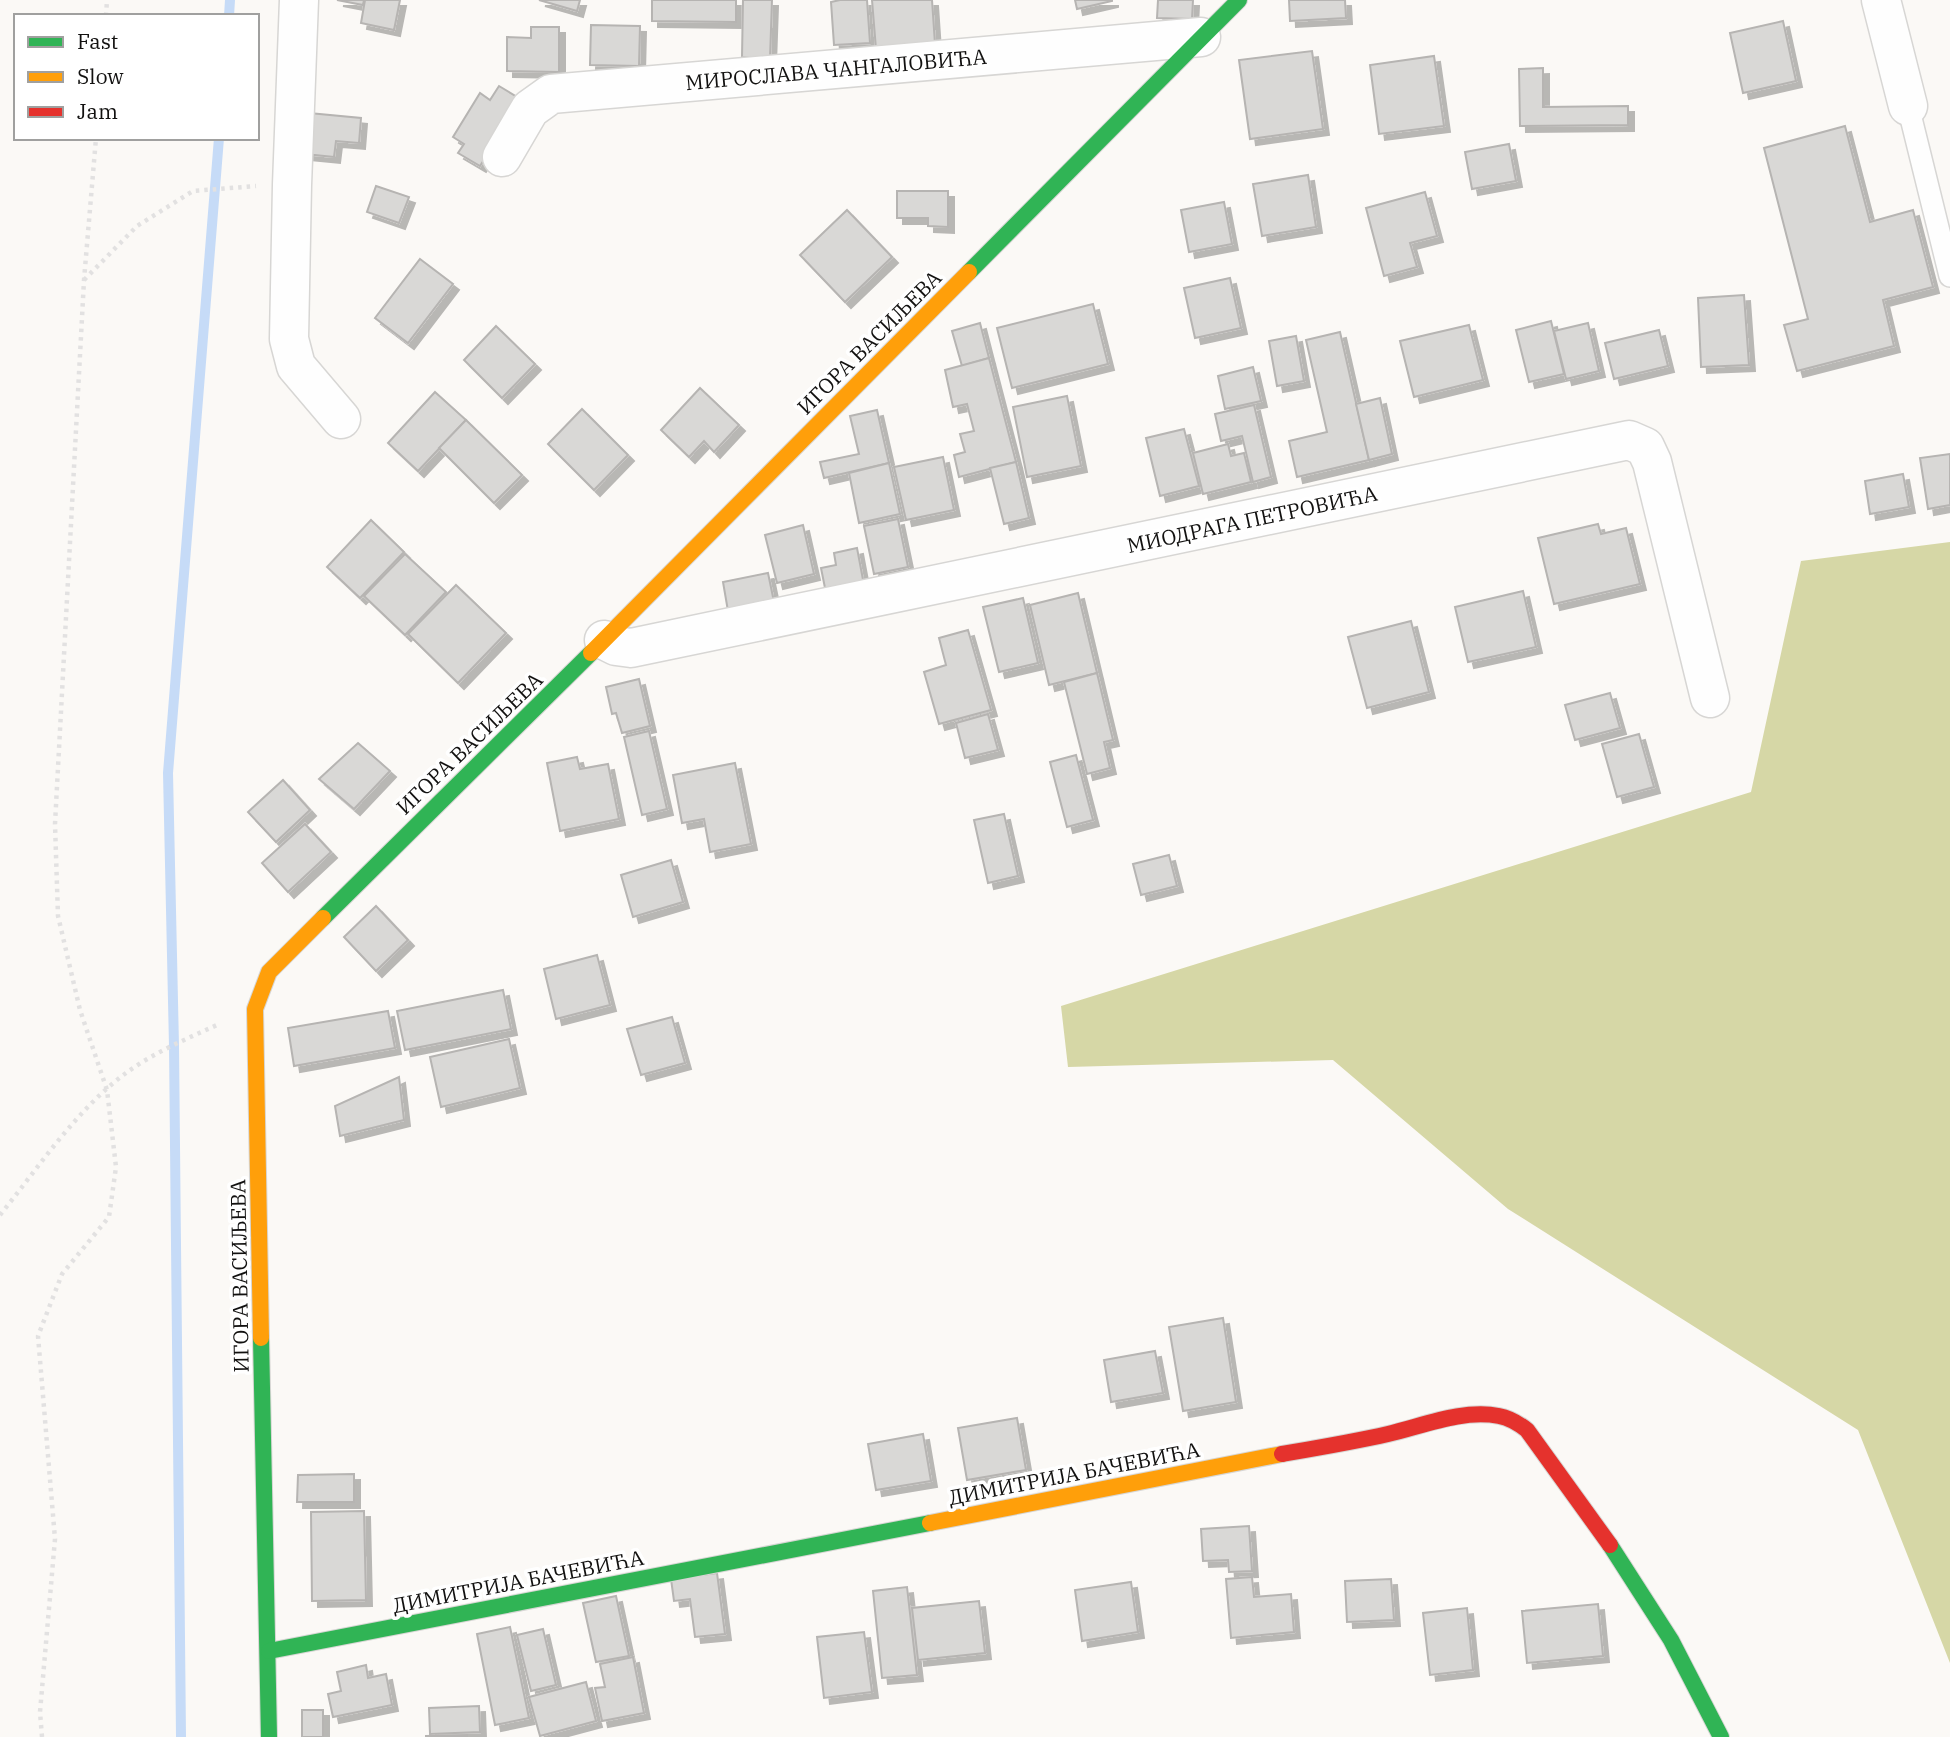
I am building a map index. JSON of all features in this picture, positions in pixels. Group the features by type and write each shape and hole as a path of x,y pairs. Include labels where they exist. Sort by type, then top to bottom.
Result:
{"street":[{"path":"299,0 289,339 296,366 341,419"},
{"name":"ИГОРА ВАСИЉЕВА","path":"269,1737 254,1009 269,972 604,640 1239,0"},
{"path":"1881,0 1908,106"},
{"name":"МИРОСЛАВА ЧАНГАЛОВИЋА","path":"502,157 530,109 551,94 1201,37"},
{"name":"МИОДРАГА ПЕТРОВИЋА","path":"604,640 616,646 631,648 1629,440 1645,447 1652,462 1710,698"},
{"name":"ДИМИТРИЈА БАЧЕВИЋА","path":"269,1651 1469,1416 1491,1415 1512,1419 1527,1430 1622,1560 1671,1640 1721,1737"}],"lane":[{"path":"1908,106 1950,276"}],"path":[{"path":"42,1737 40,1712 55,1539 38,1336 62,1274 109,1217 116,1167 107,1090 80,1010 58,916 55,824 84,280 96,140"},
{"path":"84,280 137,226 192,191 229,187"},
{"path":"0,1215 72,1126 107,1090 126,1073 156,1054 191,1037"}],"green space":[{"path":"1950,542 1950,1663 1858,1430 1508,1209 1333,1060 1068,1067 1061,1006 1751,792 1801,561"}],"building":[{"path":"337,0 364,0 363,5"},
{"path":"365,0 400,0 394,30 361,23"},
{"path":"539,0 580,0 577,11"},
{"path":"652,0 736,0 736,22 652,21"},
{"path":"743,0 772,0 770,58 742,57"},
{"path":"867,0 870,43 834,45 831,2"},
{"path":"872,0 932,0 935,44 876,49"},
{"path":"1075,0 1112,0 1112,1 1077,9"},
{"path":"1158,0 1193,0 1192,19 1157,18"},
{"path":"1289,0 1345,0 1346,18 1290,21"},
{"path":"1783,21 1796,81 1743,93 1730,33"},
{"path":"591,25 640,26 639,66 590,65"},
{"path":"531,27 559,27 559,72 507,71 507,37 531,38"},
{"path":"1312,51 1323,129 1250,139 1239,60"},
{"path":"1434,56 1444,126 1379,134 1370,65"},
{"path":"1543,68 1543,107 1628,106 1628,125 1520,126 1519,69"},
{"path":"499,86 522,100 480,166 458,153 464,144 453,137 480,93 490,100"},
{"path":"309,113 361,118 359,143 336,141 334,157 305,154"},
{"path":"1845,126 1870,222 1913,210 1933,287 1883,300 1894,346 1797,371 1784,325 1808,319 1764,148"},
{"path":"1509,144 1516,181 1472,189 1465,152"},
{"path":"1308,175 1316,227 1262,236 1253,184"},
{"path":"376,186 409,197 399,223 367,212"},
{"path":"897,191 948,191 948,227 928,226 928,218 897,218"},
{"path":"1425,192 1437,236 1410,243 1417,267 1384,276 1366,208"},
{"path":"1224,202 1232,244 1189,252 1181,210"},
{"path":"847,210 892,257 845,302 800,255"},
{"path":"420,259 453,284 408,343 375,318"},
{"path":"1230,278 1241,328 1195,338 1184,288"},
{"path":"1744,295 1749,365 1701,367 1698,298"},
{"path":"1093,304 1108,364 1012,388 997,328"},
{"path":"1551,321 1564,374 1529,382 1516,330"},
{"path":"980,323 989,358 962,366 952,331"},
{"path":"1588,323 1599,371 1566,379 1554,331"},
{"path":"1469,325 1483,380 1414,397 1400,341"},
{"path":"496,326 535,364 502,398 464,360"},
{"path":"1659,330 1668,366 1614,379 1605,343"},
{"path":"1340,332 1369,460 1297,477 1289,441 1327,432 1306,340"},
{"path":"1296,336 1304,381 1277,386 1269,341"},
{"path":"989,358 1016,462 959,477 954,455 965,452 960,434 974,431 967,404 953,407 945,370"},
{"path":"1253,367 1261,401 1225,409 1218,376"},
{"path":"700,388 739,425 714,452 704,441 689,457 661,430"},
{"path":"435,392 466,420 418,471 388,443"},
{"path":"1067,396 1081,466 1027,477 1013,407"},
{"path":"1380,398 1392,454 1369,460 1356,404"},
{"path":"1254,405 1271,477 1253,482 1242,436 1221,441 1215,414"},
{"path":"582,409 628,455 594,490 548,444"},
{"path":"877,410 889,463 824,478 820,462 859,454 850,416"},
{"path":"466,420 522,475 494,503 439,448"},
{"path":"1184,429 1199,486 1160,496 1146,438"},
{"path":"1228,444 1231,456 1244,453 1251,482 1203,494 1193,453"},
{"path":"1950,454 1950,505 1928,509 1920,458"},
{"path":"943,457 954,510 906,520 894,467"},
{"path":"1016,462 1029,518 1004,524 990,468"},
{"path":"889,463 900,514 859,523 849,473"},
{"path":"1903,474 1909,507 1870,514 1865,481"},
{"path":"898,519 908,567 874,574 864,526"},
{"path":"371,520 404,552 360,598 327,567"},
{"path":"1598,524 1601,534 1626,528 1640,584 1554,604 1538,538"},
{"path":"803,525 814,574 777,583 765,535"},
{"path":"857,548 864,585 826,593 821,568 836,565 834,553"},
{"path":"405,554 446,592 405,635 364,596"},
{"path":"768,573 774,602 728,611 723,582"},
{"path":"456,585 506,633 458,683 408,634"},
{"path":"1523,591 1536,647 1468,662 1455,607"},
{"path":"1078,593 1097,673 1049,685 1030,605"},
{"path":"1023,598 1038,663 999,672 983,607"},
{"path":"1411,621 1429,692 1367,708 1348,637"},
{"path":"968,630 991,710 939,724 924,672 946,665 939,638"},
{"path":"1097,673 1113,740 1104,742 1110,768 1087,774 1064,682"},
{"path":"639,679 650,726 622,733 616,713 612,714 606,687"},
{"path":"1610,693 1620,728 1575,740 1565,705"},
{"path":"988,714 998,750 965,758 956,723"},
{"path":"649,731 667,809 642,815 624,737"},
{"path":"1639,734 1654,787 1617,797 1602,744"},
{"path":"358,743 390,771 354,809 319,779"},
{"path":"1076,755 1093,820 1067,827 1050,762"},
{"path":"577,757 580,769 608,764 619,819 560,831 547,763"},
{"path":"735,763 751,844 710,852 704,819 682,823 673,775"},
{"path":"283,780 310,810 276,842 248,812"},
{"path":"1004,814 1018,876 988,883 974,820"},
{"path":"305,824 331,852 288,892 262,863"},
{"path":"1169,855 1177,886 1141,895 1133,864"},
{"path":"671,860 683,902 633,917 621,875"},
{"path":"376,906 408,940 376,971 344,937"},
{"path":"597,955 610,1005 556,1019 544,969"},
{"path":"503,990 511,1029 405,1050 397,1011"},
{"path":"388,1011 395,1048 294,1066 288,1028"},
{"path":"672,1017 685,1063 641,1075 627,1029"},
{"path":"509,1039 520,1088 441,1107 430,1057"},
{"path":"399,1077 404,1120 340,1136 335,1106"},
{"path":"1223,1318 1236,1402 1183,1411 1169,1327"},
{"path":"1155,1351 1163,1393 1111,1402 1104,1360"},
{"path":"1017,1418 1026,1470 967,1480 958,1428"},
{"path":"923,1434 931,1481 876,1490 868,1444"},
{"path":"354,1474 354,1502 297,1502 298,1475"},
{"path":"364,1511 366,1600 312,1601 311,1512"},
{"path":"1249,1526 1252,1571 1229,1572 1228,1560 1203,1561 1201,1529"},
{"path":"717,1573 725,1634 695,1637 690,1599 674,1601 671,1579"},
{"path":"1252,1577 1254,1597 1291,1594 1294,1632 1231,1638 1226,1579"},
{"path":"1391,1579 1394,1620 1347,1622 1345,1581"},
{"path":"1131,1582 1138,1632 1082,1641 1075,1590"},
{"path":"907,1587 917,1675 882,1678 873,1591"},
{"path":"616,1596 629,1656 596,1662 583,1603"},
{"path":"979,1601 985,1653 918,1660 912,1608"},
{"path":"1598,1604 1603,1656 1527,1663 1522,1611"},
{"path":"1467,1608 1473,1670 1430,1675 1423,1613"},
{"path":"510,1627 529,1718 495,1725 477,1634"},
{"path":"543,1629 556,1685 531,1691 517,1635"},
{"path":"864,1632 872,1692 824,1698 817,1637"},
{"path":"633,1657 644,1713 602,1721 595,1688 605,1687 600,1664"},
{"path":"366,1665 368,1678 386,1674 392,1705 333,1717 328,1694 341,1691 337,1672"},
{"path":"586,1682 596,1721 540,1736 529,1697"},
{"path":"479,1706 480,1732 430,1734 429,1708"},
{"path":"302,1710 323,1710 323,1737 302,1737"},
{"path":"426,1736 467,1737 426,1737"}],"waterway":[{"path":"229,14 230,0"},
{"path":"181,1737 174,1046 168,773 219,140"}],"traffic: fast":[{"path":"969,272 1239,0"},
{"path":"323,918 591,653"},
{"path":"261,1338 269,1737"},
{"path":"269,1651 930,1523"},
{"path":"1610,1545 1671,1640 1721,1737"}],"traffic: slow":[{"path":"591,653 969,272"},
{"path":"261,1338 255,1009 269,972 323,918"},
{"path":"930,1523 1282,1454"}],"traffic: jam":[{"path":"1282,1454 1375,1437 1443,1419 1485,1414 1503,1417 1527,1430 1610,1545"}]}
